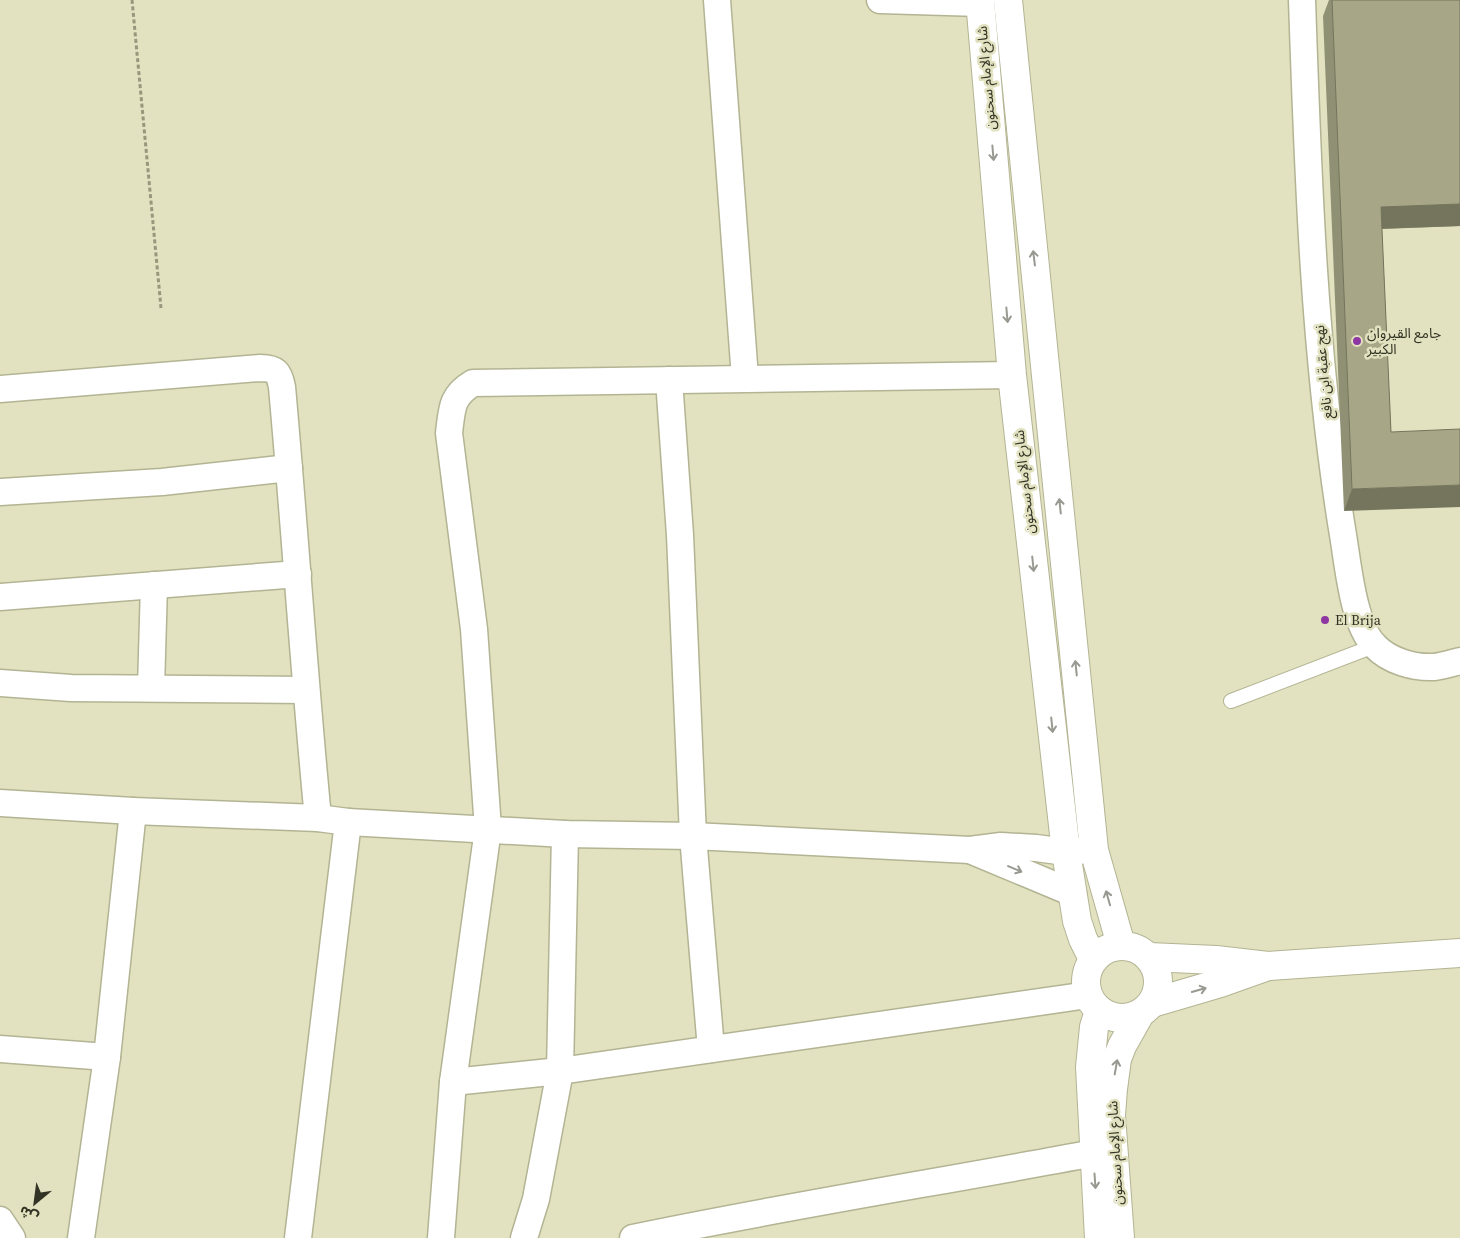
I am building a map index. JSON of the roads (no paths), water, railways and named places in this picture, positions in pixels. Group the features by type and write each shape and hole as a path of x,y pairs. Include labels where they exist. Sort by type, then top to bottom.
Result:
{"main road":[{"path":"1008,0 1094,850 1121,945"},
{"name":"شارع الإمام سحنون","path":"980,1 1012,374 1066,852 1077,921 1093,959"},
{"path":"1146,1008 1158,987 1157,972 1150,957 1137,948 1121,945 1105,949 1093,959 1087,970 1085,982 1093,1003 1112,1017 1127,1018 1146,1008 1268,966"},
{"path":"1150,957 1216,960 1268,966 1460,953"},
{"name":"شارع الإمام سحنون","path":"1093,1003 1094,1027 1090,1052 1099,1238"},
{"name":"شارع الإمام سحنون","path":"1120,1238 1111,1115 1113,1088 1117,1059 1122,1046 1146,1008"}],"street":[{"path":"717,0 745,378"},
{"path":"880,0 980,1"},
{"name":"نهج عقبة ابن نافع","path":"1302,0 1310,210 1320,348 1331,462 1352,587 1362,626 1374,646 1389,657 1411,665 1434,667 1460,661"},
{"path":"0,389 269,368 280,377 318,818"},
{"path":"440,1238 453,1082 488,829 474,629 450,433 451,411 462,389 473,382 1012,374"},
{"path":"669,380 680,535 693,836 711,1049"},
{"path":"0,492 162,482 289,468"},
{"path":"0,597 298,574"},
{"path":"150,688 154,585"},
{"path":"0,683 70,688 306,690"},
{"path":"0,802 133,811 318,818 348,822 565,834 693,836 970,850 1001,846 1066,852 1094,850"},
{"path":"81,1238 107,1057 133,811"},
{"path":"298,1238 348,822"},
{"path":"524,1238 536,1199 560,1071 565,834"},
{"path":"970,850 1073,893"},
{"path":"453,1082 560,1071 711,1049 1093,1003"},
{"path":"0,1049 107,1057"},
{"path":"633,1238 708,1222 943,1182 1094,1153"},
{"path":"0,1220 12,1238"}],"lane":[{"path":"1230,701 1374,646"}],"place":[{"name":"جامع القيروان الكبير","path":"1357,341"},
{"name":"El Brija","path":"1325,620"}]}
